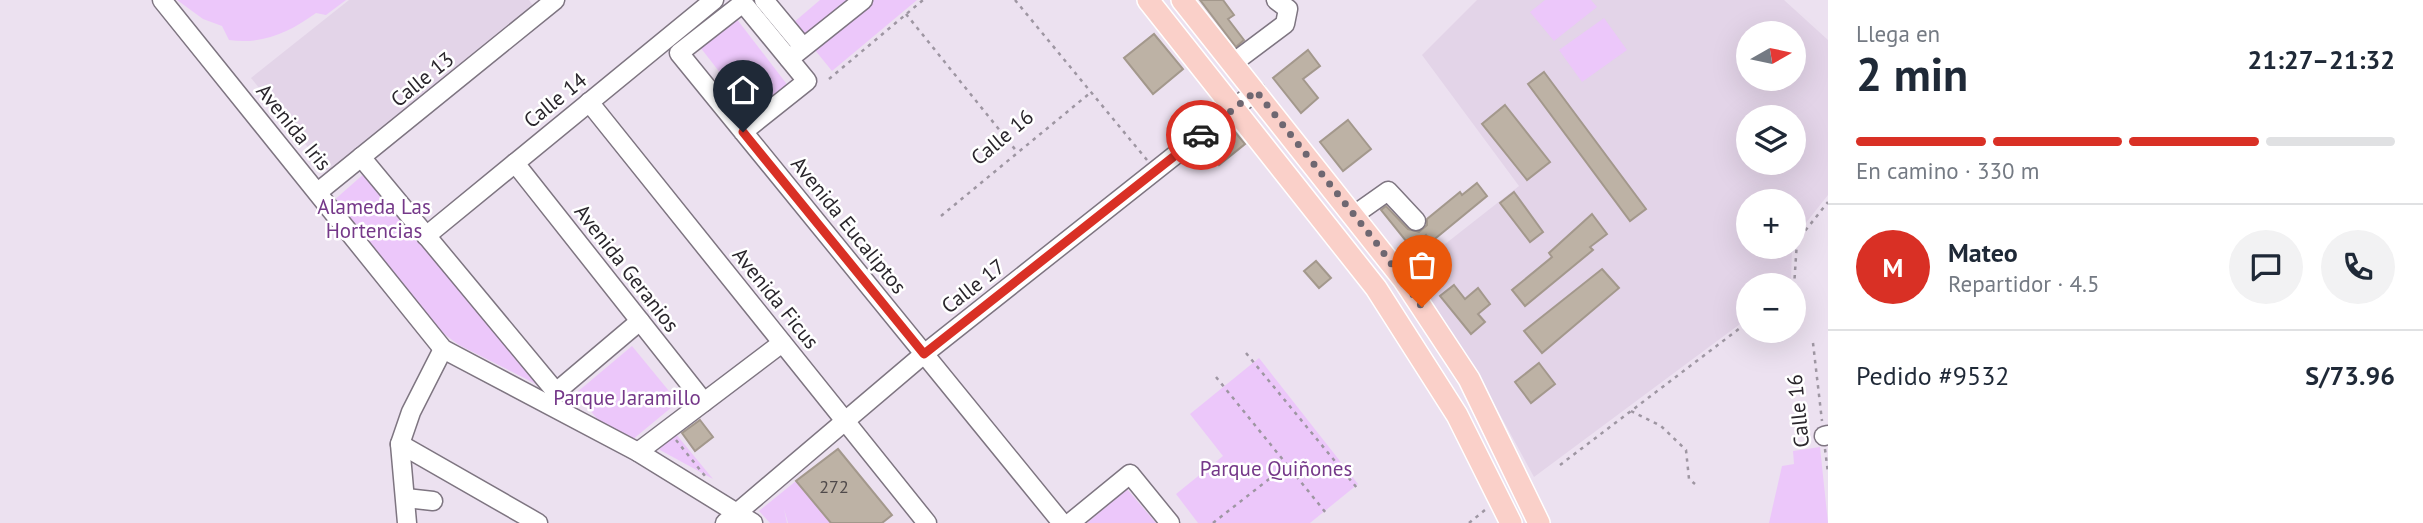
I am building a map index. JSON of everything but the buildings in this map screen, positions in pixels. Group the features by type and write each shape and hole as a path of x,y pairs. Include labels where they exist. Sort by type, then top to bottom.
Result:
{"main road":[{"path":"1148,0 1376,288 1439,383 1511,523"},
{"path":"1183,0 1403,279 1462,368 1489,415 1539,523"}],"street":[{"name":"Avenida Iris","path":"162,0 443,349 553,399 638,452 731,517 753,523"},
{"name":"Calle 14","path":"426,236 714,0"},
{"path":"743,132 807,80 796,53 764,0"},
{"path":"796,53 863,0"},
{"path":"1233,63 1285,24 1288,9 1276,0"},
{"name":"Calle 13","path":"318,192 548,2"},
{"name":"Avenida Eucaliptos","path":"796,53 743,3 679,53 1062,523"},
{"name":"Calle 17","path":"731,517 924,354 1256,91"},
{"name":"Avenida Ficus","path":"589,102 927,523"},
{"path":"361,157 553,399 640,321"},
{"name":"Avenida Geranios","path":"515,163 704,402"},
{"path":"1354,215 1388,191 1416,221"},
{"path":"638,452 782,343"},
{"path":"407,523 400,444 411,412 443,349"},
{"path":"1439,383 1462,368"},
{"path":"400,444 538,523"},
{"path":"1070,523 1130,474 1170,523"},
{"path":"406,498 433,501"}],"path":[{"path":"829,79 923,0"},
{"path":"1015,0 1156,171"},
{"path":"906,14 1018,153"},
{"name":"Calle 16","path":"941,216 1091,92"},
{"path":"1795,273 1797,241 1828,202"},
{"path":"1560,465 1736,331"},
{"name":"Calle 16","path":"1813,343 1826,436 1828,473"},
{"path":"1246,353 1357,488"},
{"path":"1216,377 1326,513"},
{"path":"1631,411 1661,426 1686,450 1689,479 1695,484"},
{"path":"668,429 707,478"},
{"path":"1213,523 1287,465"},
{"path":"1469,523 1499,499"}],"shaded area":[{"path":"349,0 529,0 534,7 329,173 251,78"},
{"path":"1477,0 1784,0 1828,40 1828,195 1806,223 1806,189 1736,189 1736,259 1792,259 1791,273 1736,273 1736,327 1534,477 1475,369 1412,270 1519,186 1422,55"}],"green space":[{"path":"177,0 346,0 326,15 316,13 275,36 241,41 229,40 222,26 203,19"},
{"path":"820,0 917,0 832,71 793,23"},
{"path":"1545,0 1591,0 1597,7 1554,41 1530,12"},
{"path":"736,18 789,87 753,115 700,47"},
{"path":"1604,18 1627,50 1582,82 1559,50"},
{"name":"Alameda Las Hortencias","path":"366,172 538,385 459,345 440,331 332,202"},
{"name":"Parque Jaramillo","path":"632,346 678,402 632,440 598,420 576,393"},
{"name":"Parque Quiñones","path":"1259,358 1358,484 1310,523 1198,523 1176,494 1223,456 1190,414"},
{"path":"675,433 713,479 660,450 659,447"},
{"path":"1820,447 1828,523 1769,523 1782,466 1794,464 1793,451"},
{"path":"796,481 831,523 788,523 784,509 787,523 770,523 759,511"},
{"path":"1127,489 1156,523 1087,523"}],"way so far":[{"path":"1201,135 1256,91 1378,245 1422,307"}],"route":[{"path":"743,132 924,354 1201,135"}]}
